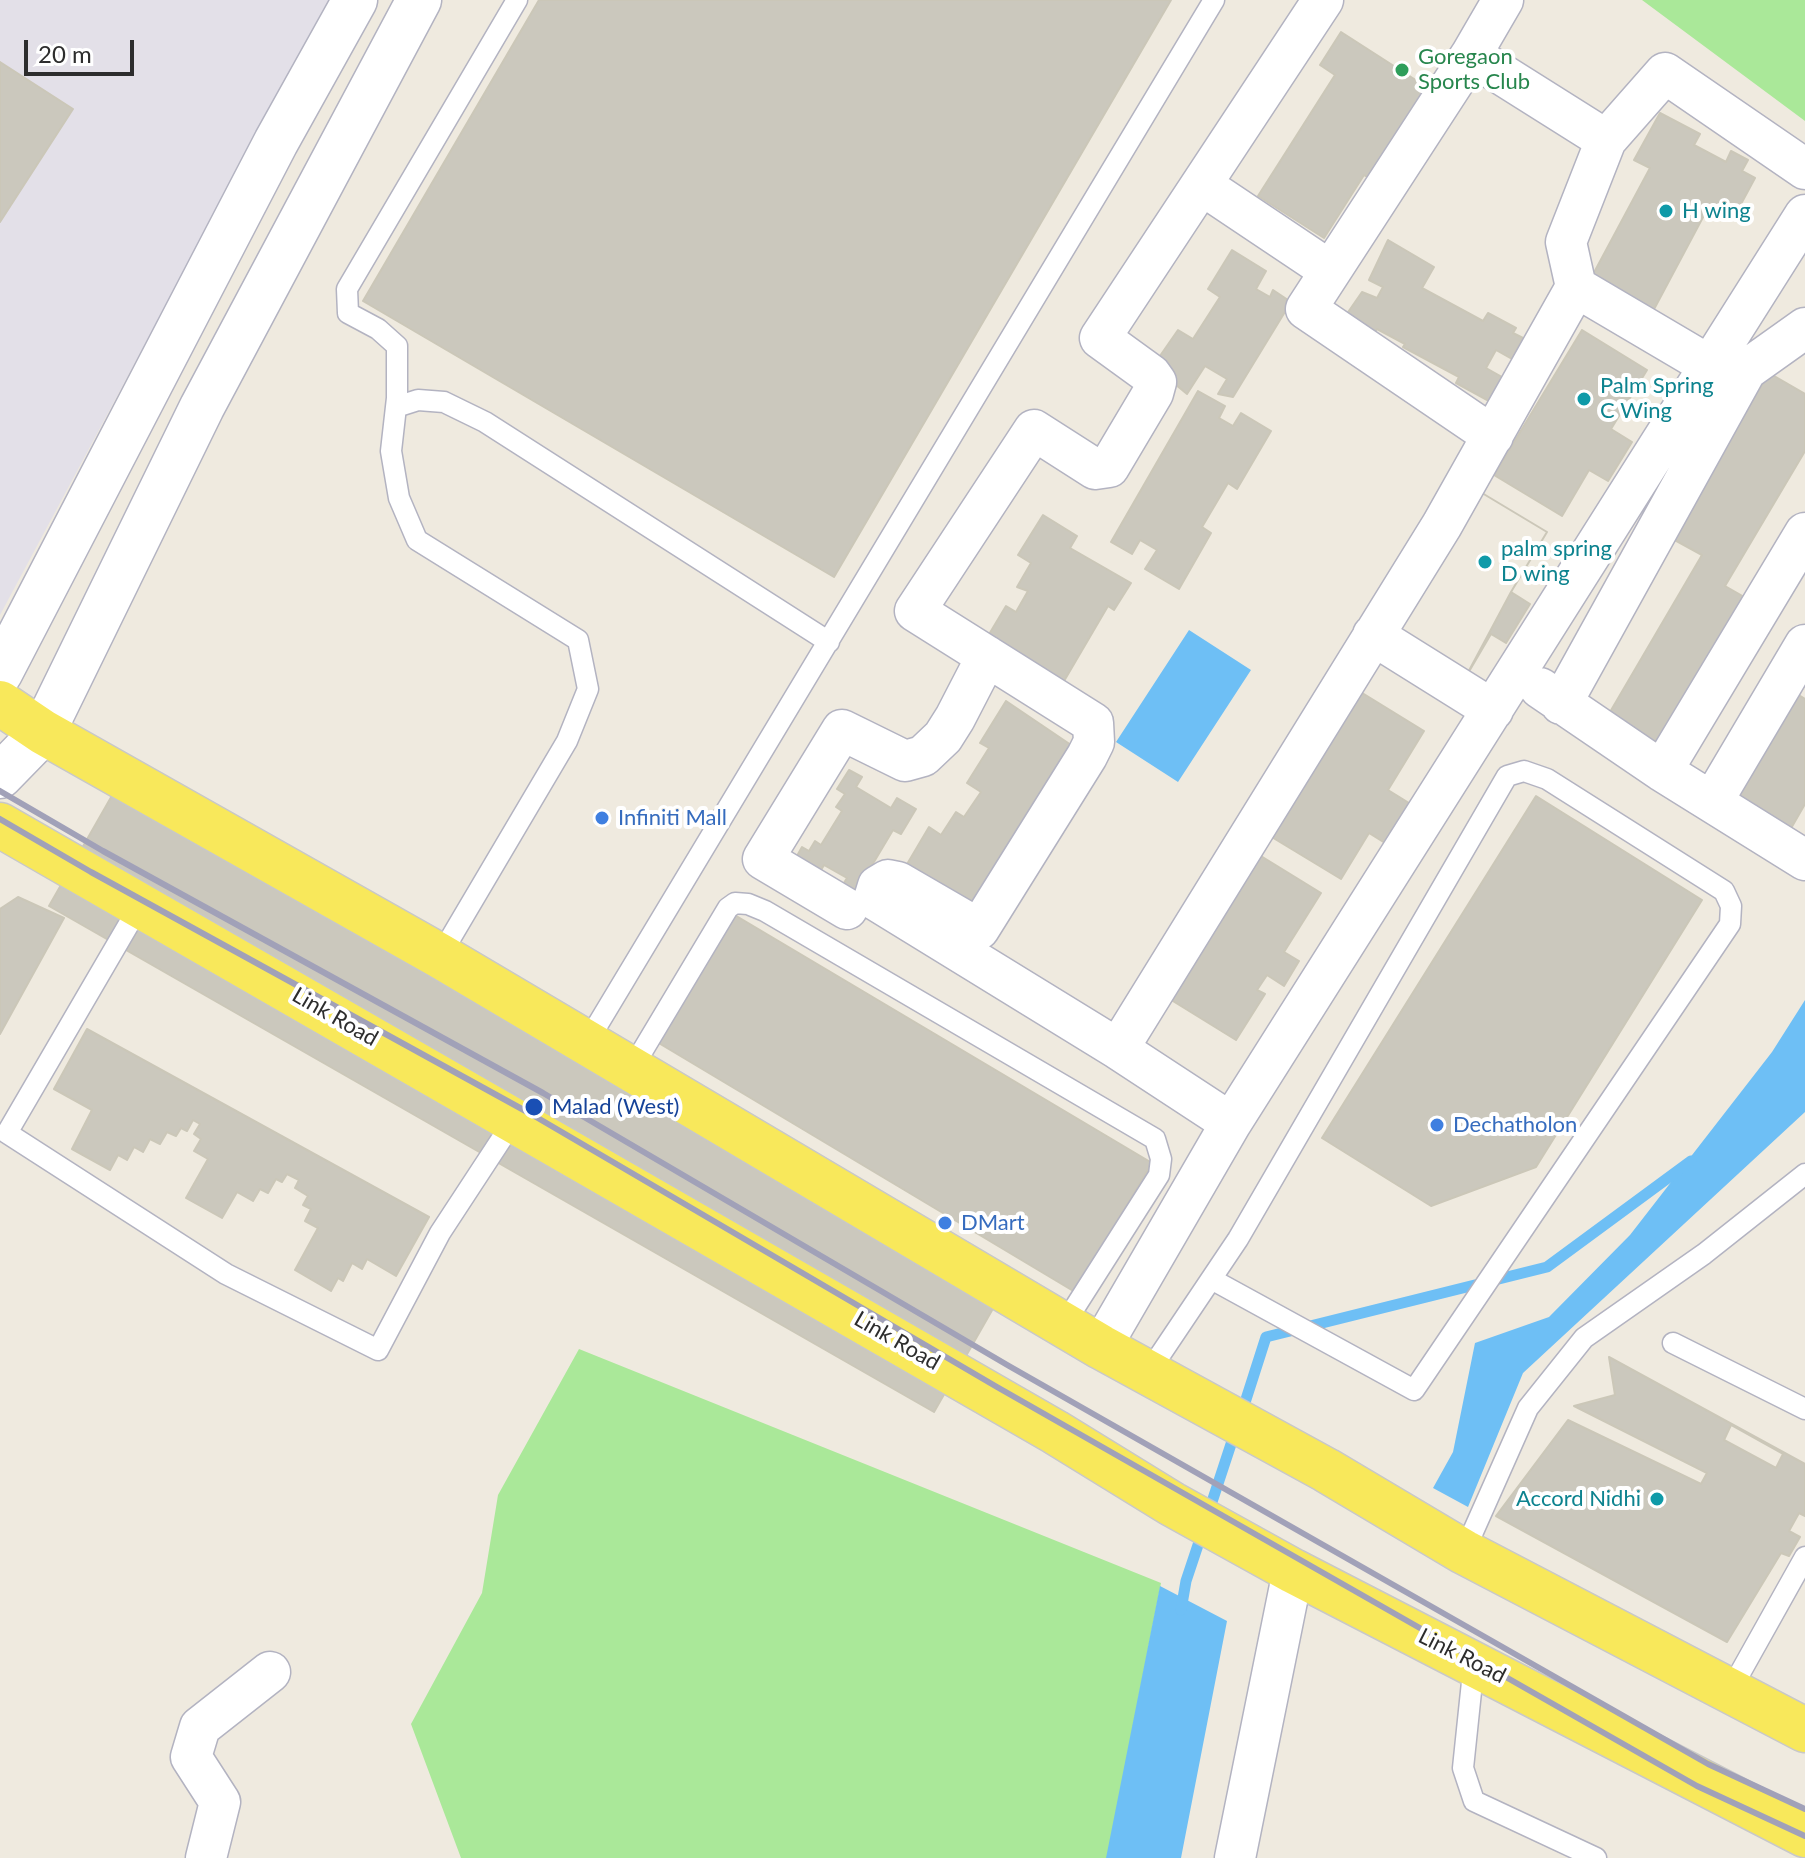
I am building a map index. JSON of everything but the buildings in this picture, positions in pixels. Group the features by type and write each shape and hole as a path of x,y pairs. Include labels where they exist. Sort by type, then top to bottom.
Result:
{"main road":[{"path":"0,703 43,732 440,956 1063,1326 1326,1470 1464,1552 1805,1730"},
{"name":"Link Road","path":"0,825 1041,1424 1172,1504 1293,1571 1805,1835"}],"street":[{"path":"0,673 276,142 355,0"},
{"path":"0,776 43,732 202,407 419,0"},
{"path":"1231,1123 1118,1049 874,899 878,886 888,880 898,882 979,929 1094,742 1093,723 915,611 1034,430 1095,469 1109,467 1153,393 1156,382 1151,375 1100,338 1323,0"},
{"path":"1493,436 1306,309 1471,55 1503,0"},
{"path":"1471,55 1606,140"},
{"path":"1118,1049 1493,436 1576,287 1566,242 1606,140 1665,73 1805,169"},
{"path":"276,142 329,170"},
{"path":"1202,185 1329,270"},
{"path":"1101,1347 1231,1123 1805,215"},
{"path":"1576,287 1710,366"},
{"path":"1561,704 1746,370 1805,328"},
{"path":"1662,771 1805,533"},
{"path":"1373,635 1493,710"},
{"path":"1712,802 1805,645"},
{"path":"847,909 763,859 842,730 905,761 923,756 943,737 987,656"},
{"path":"1518,671 1561,704 1662,771 1805,860"},
{"path":"1235,1858 1293,1571"},
{"path":"206,1858 220,1802 191,1757 200,1727 270,1672"}],"lane":[{"path":"440,956 567,741 588,689 578,640 417,540 399,498 391,451 396,407 397,346 378,329 348,313 347,289 517,0"},
{"path":"586,1044 1214,0"},
{"path":"396,407 418,400 444,402 485,422 829,642"},
{"path":"1157,1378 1213,1280 1507,776 1524,771 1547,779 1724,891 1731,906 1730,924 1414,1390 1213,1280"},
{"path":"631,1070 728,908 735,903 748,904 765,911 1155,1139 1161,1159 1159,1175 1063,1326"},
{"path":"140,905 7,1133 226,1274 378,1350 440,1233 514,1120"},
{"path":"1464,1552 1528,1408 1584,1338 1704,1254 1805,1174"},
{"path":"1673,1343 1805,1409"},
{"path":"1730,1691 1805,1557"},
{"path":"1474,1663 1463,1768 1474,1801 1596,1858"}],"shaded area":[{"path":"0,0 329,0 0,615"}],"green space":[{"path":"1642,0 1805,0 1805,121 1801,118"},
{"path":"579,1349 1161,1583 1107,1858 461,1858 411,1724 482,1593 498,1495"}],"water":[{"path":"1189,630 1251,670 1178,782 1116,742"},
{"path":"1805,1000 1805,1112 1523,1373 1468,1507 1433,1488 1453,1452 1475,1343 1549,1317 1630,1235 1772,1052"},
{"path":"1160,1586 1227,1621 1181,1858 1106,1858"}],"waterway":[{"path":"1241,1415 1266,1337 1547,1267 1691,1161"},
{"path":"1208,1514 1235,1432"},
{"path":"1181,1610 1186,1581 1203,1530"}],"railway":[{"path":"0,791 543,1093 1009,1366 1708,1764 1805,1809"},
{"path":"0,819 531,1114 997,1387 1697,1786 1805,1836"}],"place":[{"name":"Goregaon Sports Club","path":"1402,70"},
{"name":"H wing","path":"1666,211"},
{"name":"Palm Spring C Wing","path":"1584,399"},
{"name":"palm spring D wing","path":"1485,562"},
{"name":"Infiniti Mall","path":"602,818"},
{"name":"Malad (West)","path":"534,1107"},
{"name":"Dechatholon","path":"1437,1125"},
{"name":"DMart","path":"945,1223"},
{"name":"Accord Nidhi","path":"1657,1499"}]}
